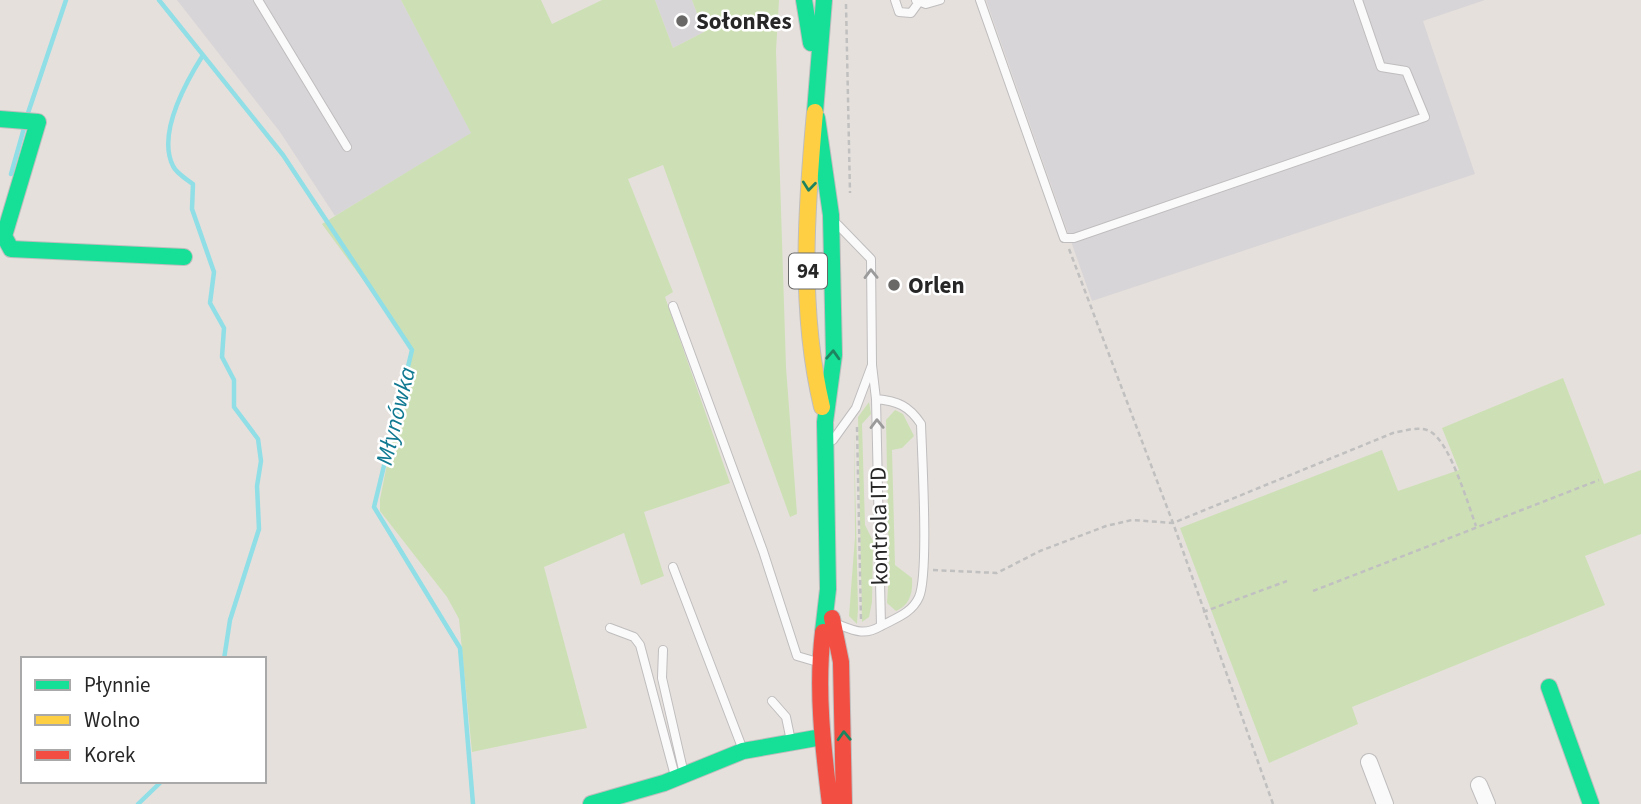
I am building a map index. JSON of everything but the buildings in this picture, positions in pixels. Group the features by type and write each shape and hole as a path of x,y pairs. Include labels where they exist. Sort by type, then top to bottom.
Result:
{"main road":[{"name":"94","path":"804,0 816,77"},
{"name":"94","path":"824,0 816,77 817,118 831,215 827,256 834,355 825,422 828,589 829,620 841,662 844,804"},
{"name":"94","path":"817,118 806,216 810,356 825,422"},
{"path":"0,119 37,122 12,192 4,236 11,249 184,257"},
{"name":"94","path":"829,620 819,663 822,737 830,804"},
{"path":"1549,687 1591,804"},
{"path":"596,803 680,776 743,751 822,737"}],"street":[{"path":"1369,762 1385,804"},
{"path":"1479,785 1487,804"}],"lane":[{"path":"258,0 347,147"},
{"path":"895,0 899,12 906,14 912,13 917,1 933,4 940,0"},
{"path":"980,0 1064,238 1086,235 1425,117 1406,71 1381,67 1358,0"},
{"path":"825,450 856,408 872,365 871,259 831,215"},
{"path":"827,256 851,240"},
{"path":"809,293 816,274"},
{"path":"673,306 763,551 797,656 819,663"},
{"name":"kontrola ITD","path":"872,365 876,399 881,626"},
{"path":"829,620 861,633 870,633 909,612 920,596 923,570 921,424 912,411 896,401 876,399"},
{"path":"673,566 743,751"},
{"path":"610,628 634,637 640,645 680,776"},
{"path":"663,650 662,678 680,776"},
{"path":"772,701 786,717 791,743"}],"path":[{"path":"1064,238 1173,523 1273,804"},
{"path":"923,570 997,573 1040,551 1106,526 1132,520 1173,523 1393,433 1416,429 1430,431 1442,443 1476,526"},
{"path":"1313,591 1599,480"},
{"path":"1203,612 1287,581"}],"shaded area":[{"path":"177,0 401,0 472,133 335,216 280,132"},
{"name":"SołonRes","path":"655,0 692,0 704,32 673,48"},
{"path":"986,0 1485,0 1423,21 1475,174 1092,301"}],"green space":[{"path":"401,0 541,0 552,24 602,0 655,0 673,48 704,32 692,0 779,0 776,51 786,367 797,514 790,517 663,165 628,179 673,292 665,297 730,483 644,512 664,576 641,585 624,533 544,567 587,728 472,752 459,619 447,597 380,511 380,499 410,350 405,337 322,224 471,133"},
{"path":"1563,378 1604,484 1641,470 1641,534 1585,556 1605,605 1352,707 1358,724 1269,763 1180,528 1382,450 1398,491 1459,470 1442,428"},
{"path":"869,402 871,414 862,424 865,525 873,541 872,602 869,617 862,622 858,417"},
{"path":"895,410 903,414 914,436 902,448 892,450 895,565 912,578 907,602 896,611 887,603 889,571 886,420"},
{"path":"854,431 857,624 849,616 855,537"}],"waterway":[{"name":"Młynówka","path":"28,113 66,0"},
{"name":"Młynówka","path":"159,0 283,155 412,350 374,507 460,648 473,804"},
{"path":"203,55 176,109 171,124 169,153 174,169 193,184 192,209 214,272 210,303 224,328 222,357 234,380 234,407 258,439 261,461 257,486 259,529 230,620 224,657"},
{"name":"Młynówka","path":"11,174 24,128"},
{"path":"138,804 160,783"}],"traffic: fast":[{"path":"804,0 811,43"},
{"path":"815,112 824,0"},
{"path":"817,118 831,215 834,355 825,422 828,589 823,632"},
{"path":"0,119 38,122 4,236 11,249 184,257"},
{"path":"1549,687 1591,804"},
{"path":"591,804 664,783 743,751 822,737"}],"traffic: slow":[{"path":"815,112 806,260 810,334 822,407"}],"traffic: jam":[{"path":"832,618 841,662 844,804"},
{"path":"823,632 820,697 830,804"}],"place":[{"name":"SołonRes","path":"682,21"},
{"name":"Orlen","path":"894,285"}]}
